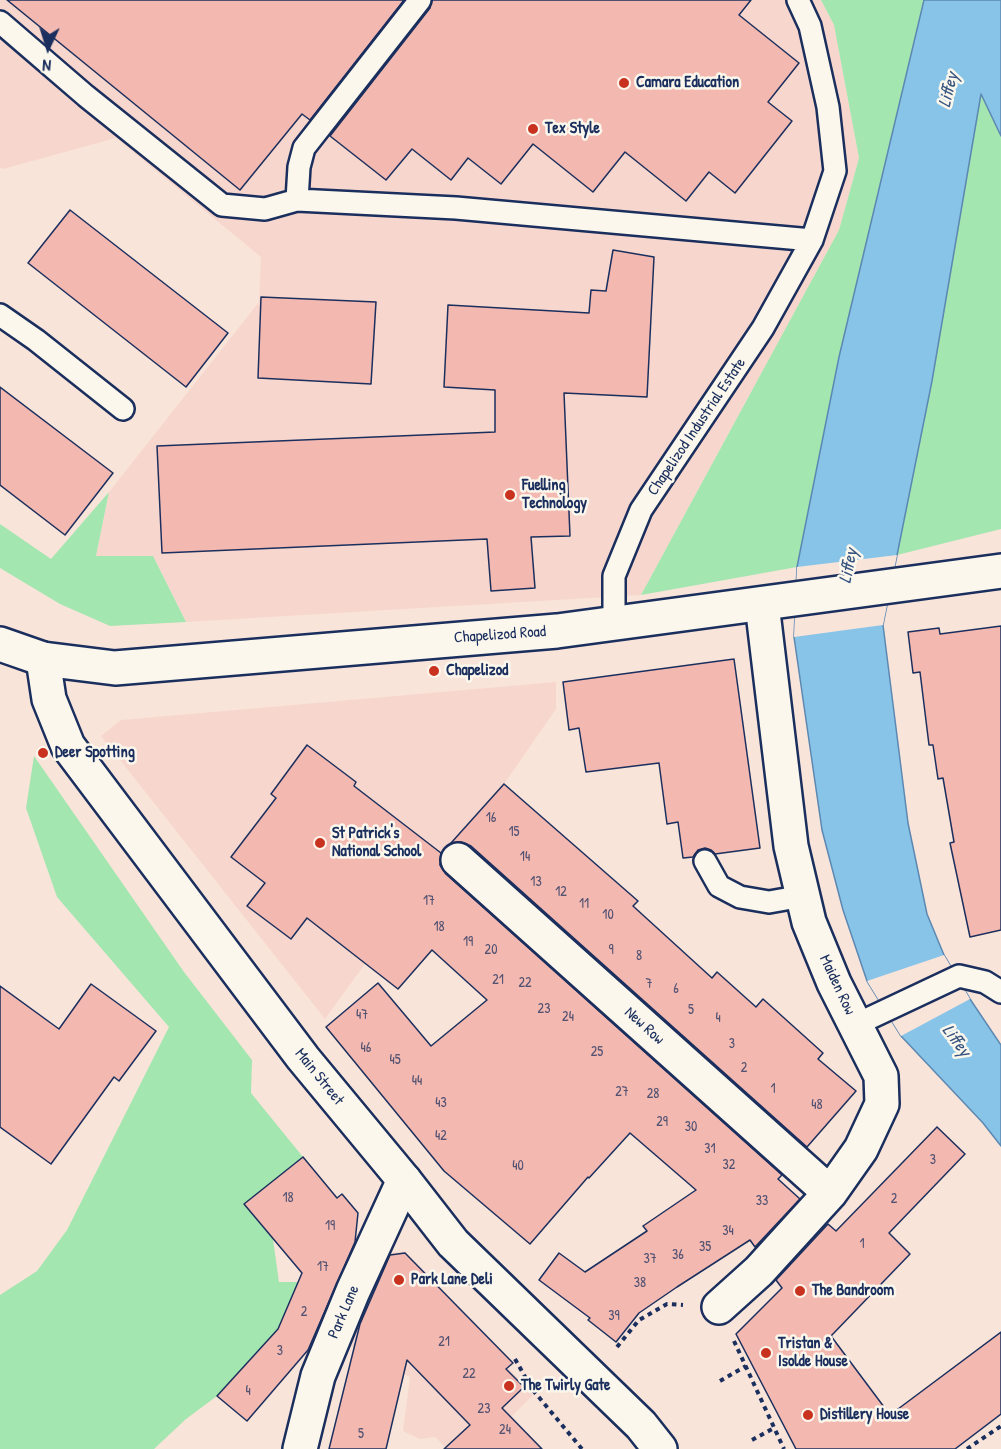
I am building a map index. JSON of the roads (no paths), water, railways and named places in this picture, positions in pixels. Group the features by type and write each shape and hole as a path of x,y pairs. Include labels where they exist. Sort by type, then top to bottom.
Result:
{"street":[{"name":"Chapelizod Road","path":"0,644 43,659 115,668 557,632 1001,571"},
{"name":"Maiden Row","path":"719,1307 759,1270 830,1193 861,1149 882,1104 881,1076 834,983 809,922 791,846 773,602"},
{"name":"Main Street","path":"43,659 49,699 69,746 303,1058 453,1243 641,1425 660,1449"},
{"name":"New Row","path":"458,860 830,1193"},
{"name":"Park Lane","path":"300,1449 318,1376 353,1291 404,1180"}],"lane":[{"path":"297,200 304,148 420,0"},
{"name":"Chapelizod Industrial Estate","path":"614,624 614,576 641,510 763,328 812,240 835,171 828,107 810,26 798,0"},
{"path":"0,22 86,96 222,205 265,209 297,200 456,208 812,240"},
{"path":"0,315 36,340 123,409"},
{"path":"705,861 719,886 740,897 769,902 803,896"},
{"path":"855,1025 959,976 985,982 1001,992"}],"water":[{"name":"Liffey","path":"924,0 1001,0 1001,136 981,94 932,381 883,625 908,823 927,914 944,955 1001,1045 1001,1146 983,1123 901,1036 867,981 843,910 822,830 794,637 797,567 839,357"}],"place":[{"name":"Camara Education","path":"624,83"},
{"name":"Tex Style","path":"533,129"},
{"name":"Fuelling Technology","path":"510,495"},
{"name":"Chapelizod","path":"434,671"},
{"name":"Deer Spotting","path":"43,753"},
{"name":"St Patrick's National School","path":"320,843"},
{"name":"Park Lane Deli","path":"399,1280"},
{"name":"The Bandroom","path":"800,1291"},
{"name":"Tristan & Isolde House","path":"766,1353"},
{"name":"The Twirly Gate","path":"509,1386"},
{"name":"Distillery House","path":"808,1415"}]}
